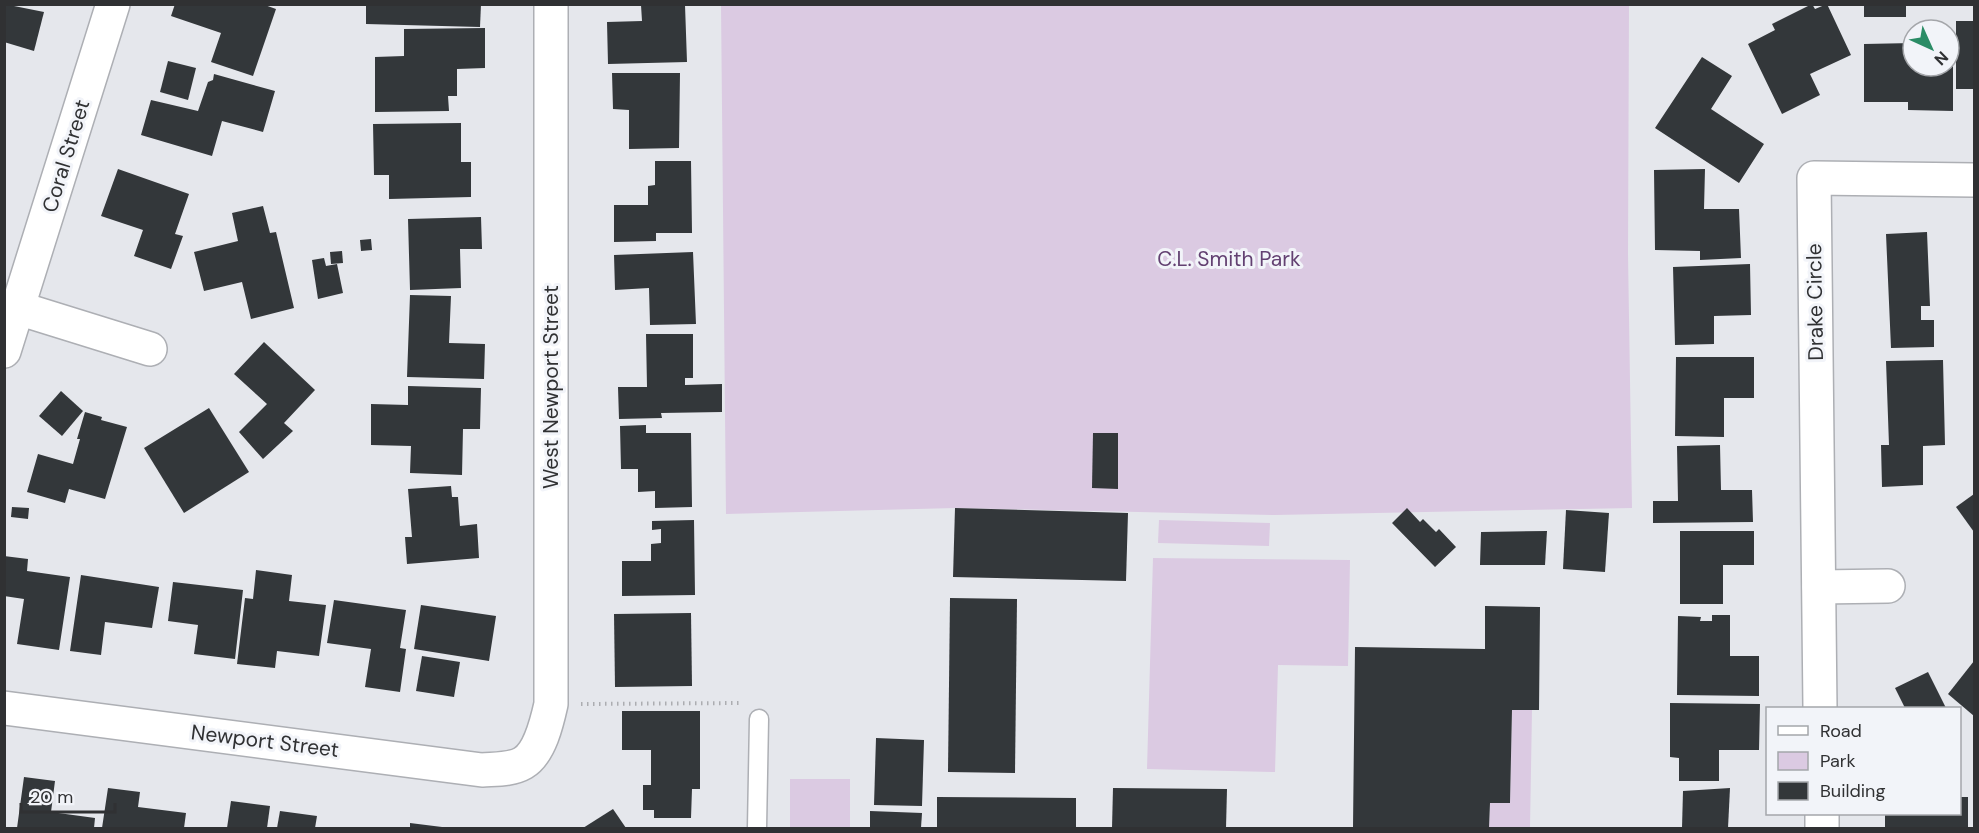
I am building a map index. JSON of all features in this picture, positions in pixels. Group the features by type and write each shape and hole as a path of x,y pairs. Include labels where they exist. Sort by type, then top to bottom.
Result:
{"street":[{"name":"Coral Street","path":"4,351 113,4"},
{"name":"West Newport Street","path":"525,763 542,736 551,704 551,4"},
{"name":"Drake Circle","path":"1820,707 1814,178 1974,180"},
{"path":"18,308 150,349"},
{"path":"1819,587 1887,586"},
{"name":"Newport Street","path":"4,708 482,770 505,769 525,763"}],"lane":[{"path":"757,828 759,719"}],"path":[{"path":"551,704 759,703 759,719"}],"green space":[{"name":"C.L. Smith Park","path":"721,5 1629,5 1628,254 1632,508 1275,515 955,508 726,514"},
{"path":"1159,520 1270,523 1269,546 1158,543"},
{"path":"1153,558 1350,560 1348,666 1278,665 1275,772 1147,769"},
{"path":"1512,710 1532,710 1530,828 1489,828 1490,803 1510,803"},
{"path":"790,779 850,779 850,828 790,828"}],"building":[{"path":"4,4 44,12 34,51 4,42"},
{"path":"175,4 262,4 276,9 253,76 211,62 221,33 171,16"},
{"path":"366,4 481,4 480,27 366,24"},
{"path":"1812,4 1815,9 1827,4 1851,55 1810,74 1820,95 1782,114 1748,44 1775,30 1772,24"},
{"path":"641,5 685,5 687,62 608,64 607,22 642,21"},
{"path":"1864,5 1906,5 1906,17 1864,17"},
{"path":"1961,21 1974,21 1974,89 1956,89 1956,78 1961,78"},
{"path":"485,28 485,68 457,69 457,96 448,96 449,111 375,112 375,57 404,56 404,29"},
{"path":"1901,43 1901,78 1953,78 1953,111 1908,110 1908,102 1864,102 1864,44"},
{"path":"1702,57 1732,76 1711,109 1764,144 1739,183 1655,128"},
{"path":"168,61 196,68 188,100 160,92"},
{"path":"612,73 680,73 679,148 629,149 629,110 613,109"},
{"path":"214,74 275,91 263,132 222,121 212,156 141,135 151,100 198,111 208,82 213,80"},
{"path":"461,123 461,162 471,162 471,197 389,199 389,175 374,175 373,124"},
{"path":"655,161 691,161 692,233 656,233 656,241 614,242 614,205 648,205 648,186 655,185"},
{"path":"118,169 189,194 175,234 183,236 171,269 134,256 143,230 101,216"},
{"path":"1705,169 1704,209 1739,209 1741,258 1700,260 1700,251 1655,250 1654,170"},
{"path":"263,206 270,233 276,232 294,308 251,319 242,282 204,291 194,252 238,241 232,213"},
{"path":"481,217 482,249 460,249 461,288 410,290 408,219"},
{"path":"1927,232 1930,306 1921,306 1921,320 1934,320 1934,347 1891,348 1886,234"},
{"path":"371,239 372,250 361,251 360,240"},
{"path":"342,251 343,263 331,264 330,252"},
{"path":"693,252 696,324 650,325 649,288 615,290 614,255"},
{"path":"324,258 326,266 337,264 343,293 318,299 312,260"},
{"path":"1750,264 1751,315 1714,316 1714,344 1675,345 1673,267"},
{"path":"410,295 451,296 449,343 485,344 484,379 407,377"},
{"path":"646,334 693,334 693,378 685,378 685,385 722,384 722,412 661,413 662,418 619,419 618,387 647,387"},
{"path":"264,342 315,390 284,423 293,431 263,459 239,432 267,404 234,374"},
{"path":"1676,357 1754,357 1754,398 1724,398 1724,437 1675,436"},
{"path":"1943,360 1945,445 1923,446 1923,485 1882,487 1881,445 1889,445 1886,361"},
{"path":"408,386 481,388 480,429 463,429 462,475 410,473 411,446 371,445 371,404 408,405"},
{"path":"61,391 83,411 62,436 39,416"},
{"path":"209,408 249,472 184,513 144,448"},
{"path":"85,412 102,417 101,420 127,427 105,499 69,489 65,503 27,492 38,454 73,464"},
{"path":"646,425 646,433 691,433 692,507 655,508 655,491 638,492 638,469 621,469 620,426"},
{"path":"1093,433 1118,433 1118,489 1092,488"},
{"path":"1720,445 1721,490 1752,490 1753,522 1653,523 1653,501 1678,501 1677,446"},
{"path":"451,486 452,497 458,497 460,526 477,524 479,558 407,564 405,537 412,537 408,489"},
{"path":"1974,494 1974,532 1956,507"},
{"path":"12,507 29,508 28,519 11,517"},
{"path":"955,508 1128,513 1126,581 953,577"},
{"path":"1407,508 1420,522 1423,519 1436,532 1439,529 1456,547 1435,567 1392,523"},
{"path":"1566,510 1609,513 1605,572 1563,569"},
{"path":"694,520 695,595 622,596 622,561 651,561 651,544 661,543 661,529 652,530 652,521"},
{"path":"1547,531 1545,565 1480,565 1481,532"},
{"path":"1680,531 1754,531 1754,565 1723,565 1723,604 1680,604"},
{"path":"4,556 28,559 27,571 70,577 59,650 17,644 24,599 4,596"},
{"path":"256,570 292,575 289,601 326,605 319,656 277,651 275,668 237,664 245,598 253,599"},
{"path":"81,575 159,587 152,628 105,622 101,655 70,651"},
{"path":"173,582 243,590 235,659 194,654 198,625 168,621"},
{"path":"950,598 1017,599 1015,773 948,772"},
{"path":"334,600 406,610 400,648 406,649 400,692 365,687 371,649 327,643"},
{"path":"421,605 496,616 489,661 414,649"},
{"path":"1485,606 1540,607 1539,710 1512,710 1510,803 1490,803 1489,828 1353,828 1355,647 1485,649"},
{"path":"691,613 692,686 615,687 614,614"},
{"path":"1712,615 1730,615 1730,656 1759,656 1759,696 1677,695 1678,616 1701,617 1700,621 1712,621"},
{"path":"422,656 460,662 454,697 416,691"},
{"path":"1974,661 1974,716 1948,694"},
{"path":"1928,672 1946,707 1904,707 1895,688"},
{"path":"1670,703 1760,704 1759,750 1719,750 1719,781 1679,781 1679,758 1670,757"},
{"path":"622,711 700,711 700,789 692,789 691,818 654,818 654,810 643,810 643,785 651,785 651,750 622,750"},
{"path":"876,738 924,740 922,806 874,805"},
{"path":"24,777 55,781 51,812 95,818 94,828 17,828"},
{"path":"108,788 140,792 138,807 186,813 184,828 102,828"},
{"path":"1113,788 1227,789 1226,828 1112,828"},
{"path":"1730,788 1728,828 1682,828 1683,791"},
{"path":"937,797 1076,798 1076,828 937,828"},
{"path":"1961,797 1968,797 1968,828 1885,828 1885,815 1961,815"},
{"path":"231,801 270,806 267,828 227,828"},
{"path":"613,809 626,828 583,828"},
{"path":"280,811 317,816 315,828 277,828"},
{"path":"870,811 922,813 921,828 870,828"},
{"path":"410,823 442,827 442,828 410,828"}]}
